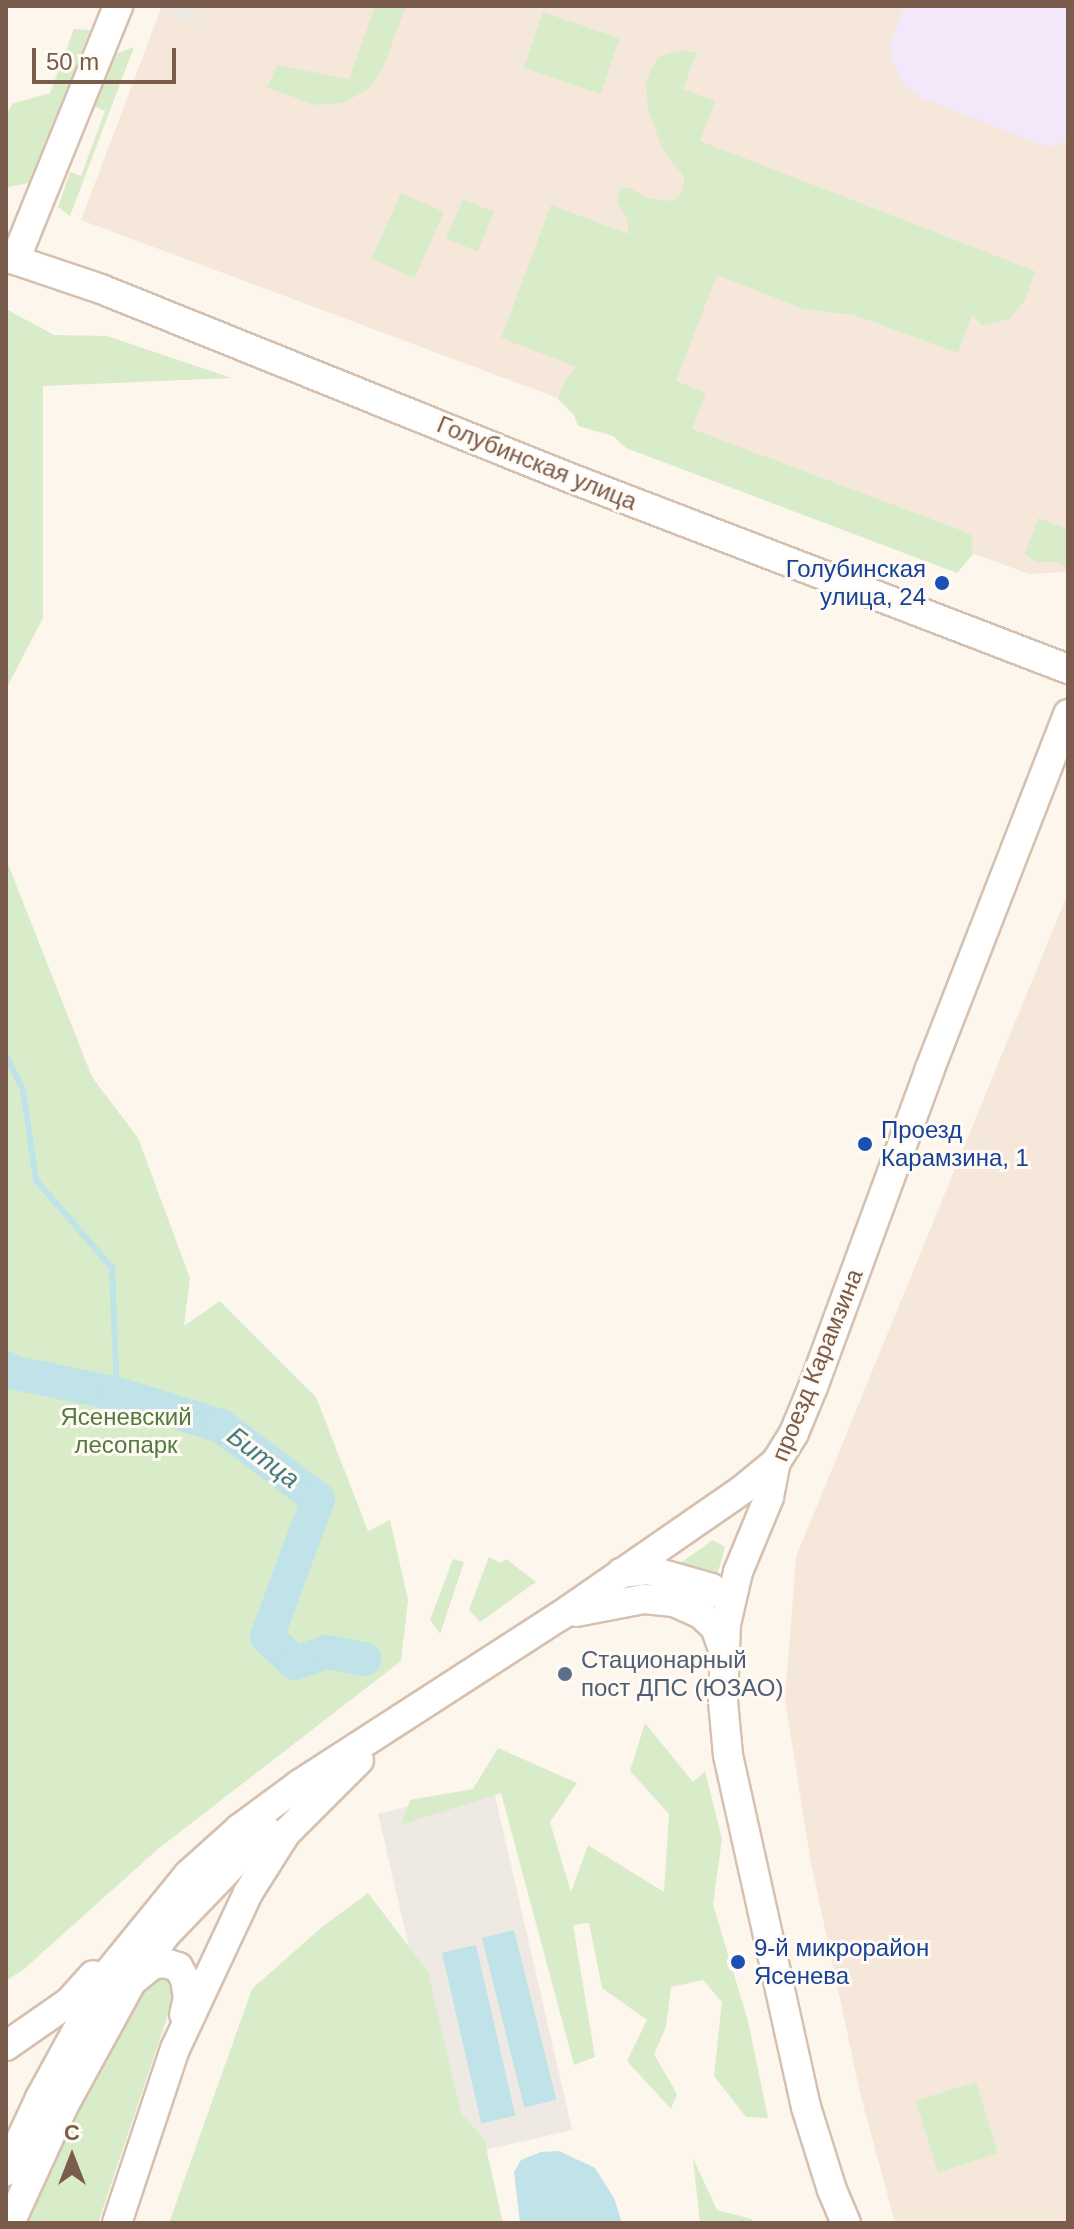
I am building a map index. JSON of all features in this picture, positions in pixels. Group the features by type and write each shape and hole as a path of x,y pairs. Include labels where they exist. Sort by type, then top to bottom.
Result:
{"main road":[{"path":"11,258 118,6"},
{"name":"Голубинская улица","path":"11,258 101,289 565,476 1068,669"},
{"name":"проезд Карамзина","path":"846,2223 832,2190 806,2107 738,1803 723,1701 723,1649 730,1600 769,1497 776,1462 794,1433 813,1387 923,1085 1068,714"},
{"path":"6,2171 53,2073 109,1972 165,1901 239,1829 300,1784 560,1616 742,1490 776,1462"},
{"path":"621,1573 648,1570 711,1588 730,1600"},
{"path":"560,1616 632,1600 674,1602 701,1614 715,1627 723,1649"},
{"path":"10,2223 63,2107 132,1981 165,1935 256,1839 397,1723"},
{"path":"175,2049 248,1893 286,1833 397,1723"},
{"path":"6,2046 69,2002 154,1905 165,1901"},
{"path":"117,2223 175,2049 188,1998 185,1979 178,1967 165,1963 152,1965 132,1981"}],"shaded area":[{"path":"162,6 1068,6 1068,572 1029,574 81,220"},
{"path":"162,6 203,6 196,24 160,11"},
{"path":"904,6 1068,6 1068,133 1065,140 1055,146 1045,146 921,98 902,82 892,61 890,44"},
{"path":"1068,893 1068,2223 895,2223 860,2093 810,1858 785,1699 796,1557"},
{"path":"493,1787 572,2130 457,2157 378,1814"}],"green space":[{"path":"375,6 406,6 383,68 369,88 344,103 316,105 267,88 277,65 349,79"},
{"path":"543,12 620,38 600,94 524,68"},
{"path":"74,29 90,30 29,183 9,187 6,185 6,116 12,104 50,93"},
{"path":"134,47 70,216 58,207 70,172 81,176 105,111 94,106 116,54"},
{"path":"681,50 697,52 683,89 715,101 700,141 1035,271 1025,300 1009,319 983,326 972,315 958,353 854,315 803,309 717,275 676,381 706,393 692,429 971,534 973,554 957,573 626,448 613,436 578,426 574,415 558,399 565,380 577,367 501,338 551,205 628,234 628,220 617,203 619,189 631,188 644,197 662,201 675,200 683,190 684,177 663,150 648,110 646,80 658,57"},
{"path":"401,193 444,212 415,278 372,259"},
{"path":"463,199 494,212 477,252 446,239"},
{"path":"6,309 54,335 107,336 232,378 43,386 43,618 6,689"},
{"path":"1038,518 1068,529 1068,570 1059,562 1036,562 1025,554"},
{"name":"Ясеневский лесопарк","path":"6,859 92,1077 138,1138 190,1278 184,1326 220,1301 316,1397 368,1531 390,1520 408,1600 401,1661 158,1849 24,1969 6,1981"},
{"path":"713,1540 725,1547 716,1579 669,1571"},
{"path":"489,1557 500,1563 506,1559 536,1582 480,1622 469,1610"},
{"path":"453,1559 464,1562 440,1634 430,1620"},
{"path":"645,1723 693,1782 705,1771 722,1839 713,1904 748,2021 768,2118 746,2117 714,2076 722,2002 703,1980 671,1987 666,2027 654,2054 677,2094 671,2109 627,2061 647,2020 602,1988 589,1923 573,1925 595,2057 574,2065 501,1793 401,1825 410,1800 473,1789 498,1748 577,1783 550,1822 571,1892 588,1845 664,1892 669,1814 630,1771"},
{"path":"368,1893 428,1972 461,2113 484,2139 503,2223 169,2223 252,1989 322,1927"},
{"path":"160,1974 169,1978 174,1987 173,2000 98,2223 28,2223 77,2109 140,1994"},
{"path":"976,2082 998,2154 938,2172 916,2100"},
{"path":"693,2158 717,2210 752,2219 753,2223 700,2223"}],"water":[{"path":"514,1930 556,2100 524,2108 482,1938"},
{"path":"476,1945 515,2116 481,2123 442,1953"},
{"path":"559,2151 595,2168 614,2198 622,2223 520,2223 514,2172 521,2160 541,2152"}],"waterway":[{"path":"6,1055 23,1090 36,1180 112,1268 117,1394"},
{"name":"Битца","path":"6,1368 11,1372 117,1394 221,1426 318,1499 267,1637 295,1663 327,1652 364,1659"}],"place":[{"name":"Голубинская улица, 24","path":"942,583"},
{"name":"Проезд Карамзина, 1","path":"865,1144"},
{"name":"Стационарный пост ДПС (ЮЗАО)","path":"565,1674"},
{"name":"9-й микрорайон Ясенева","path":"738,1962"}]}
